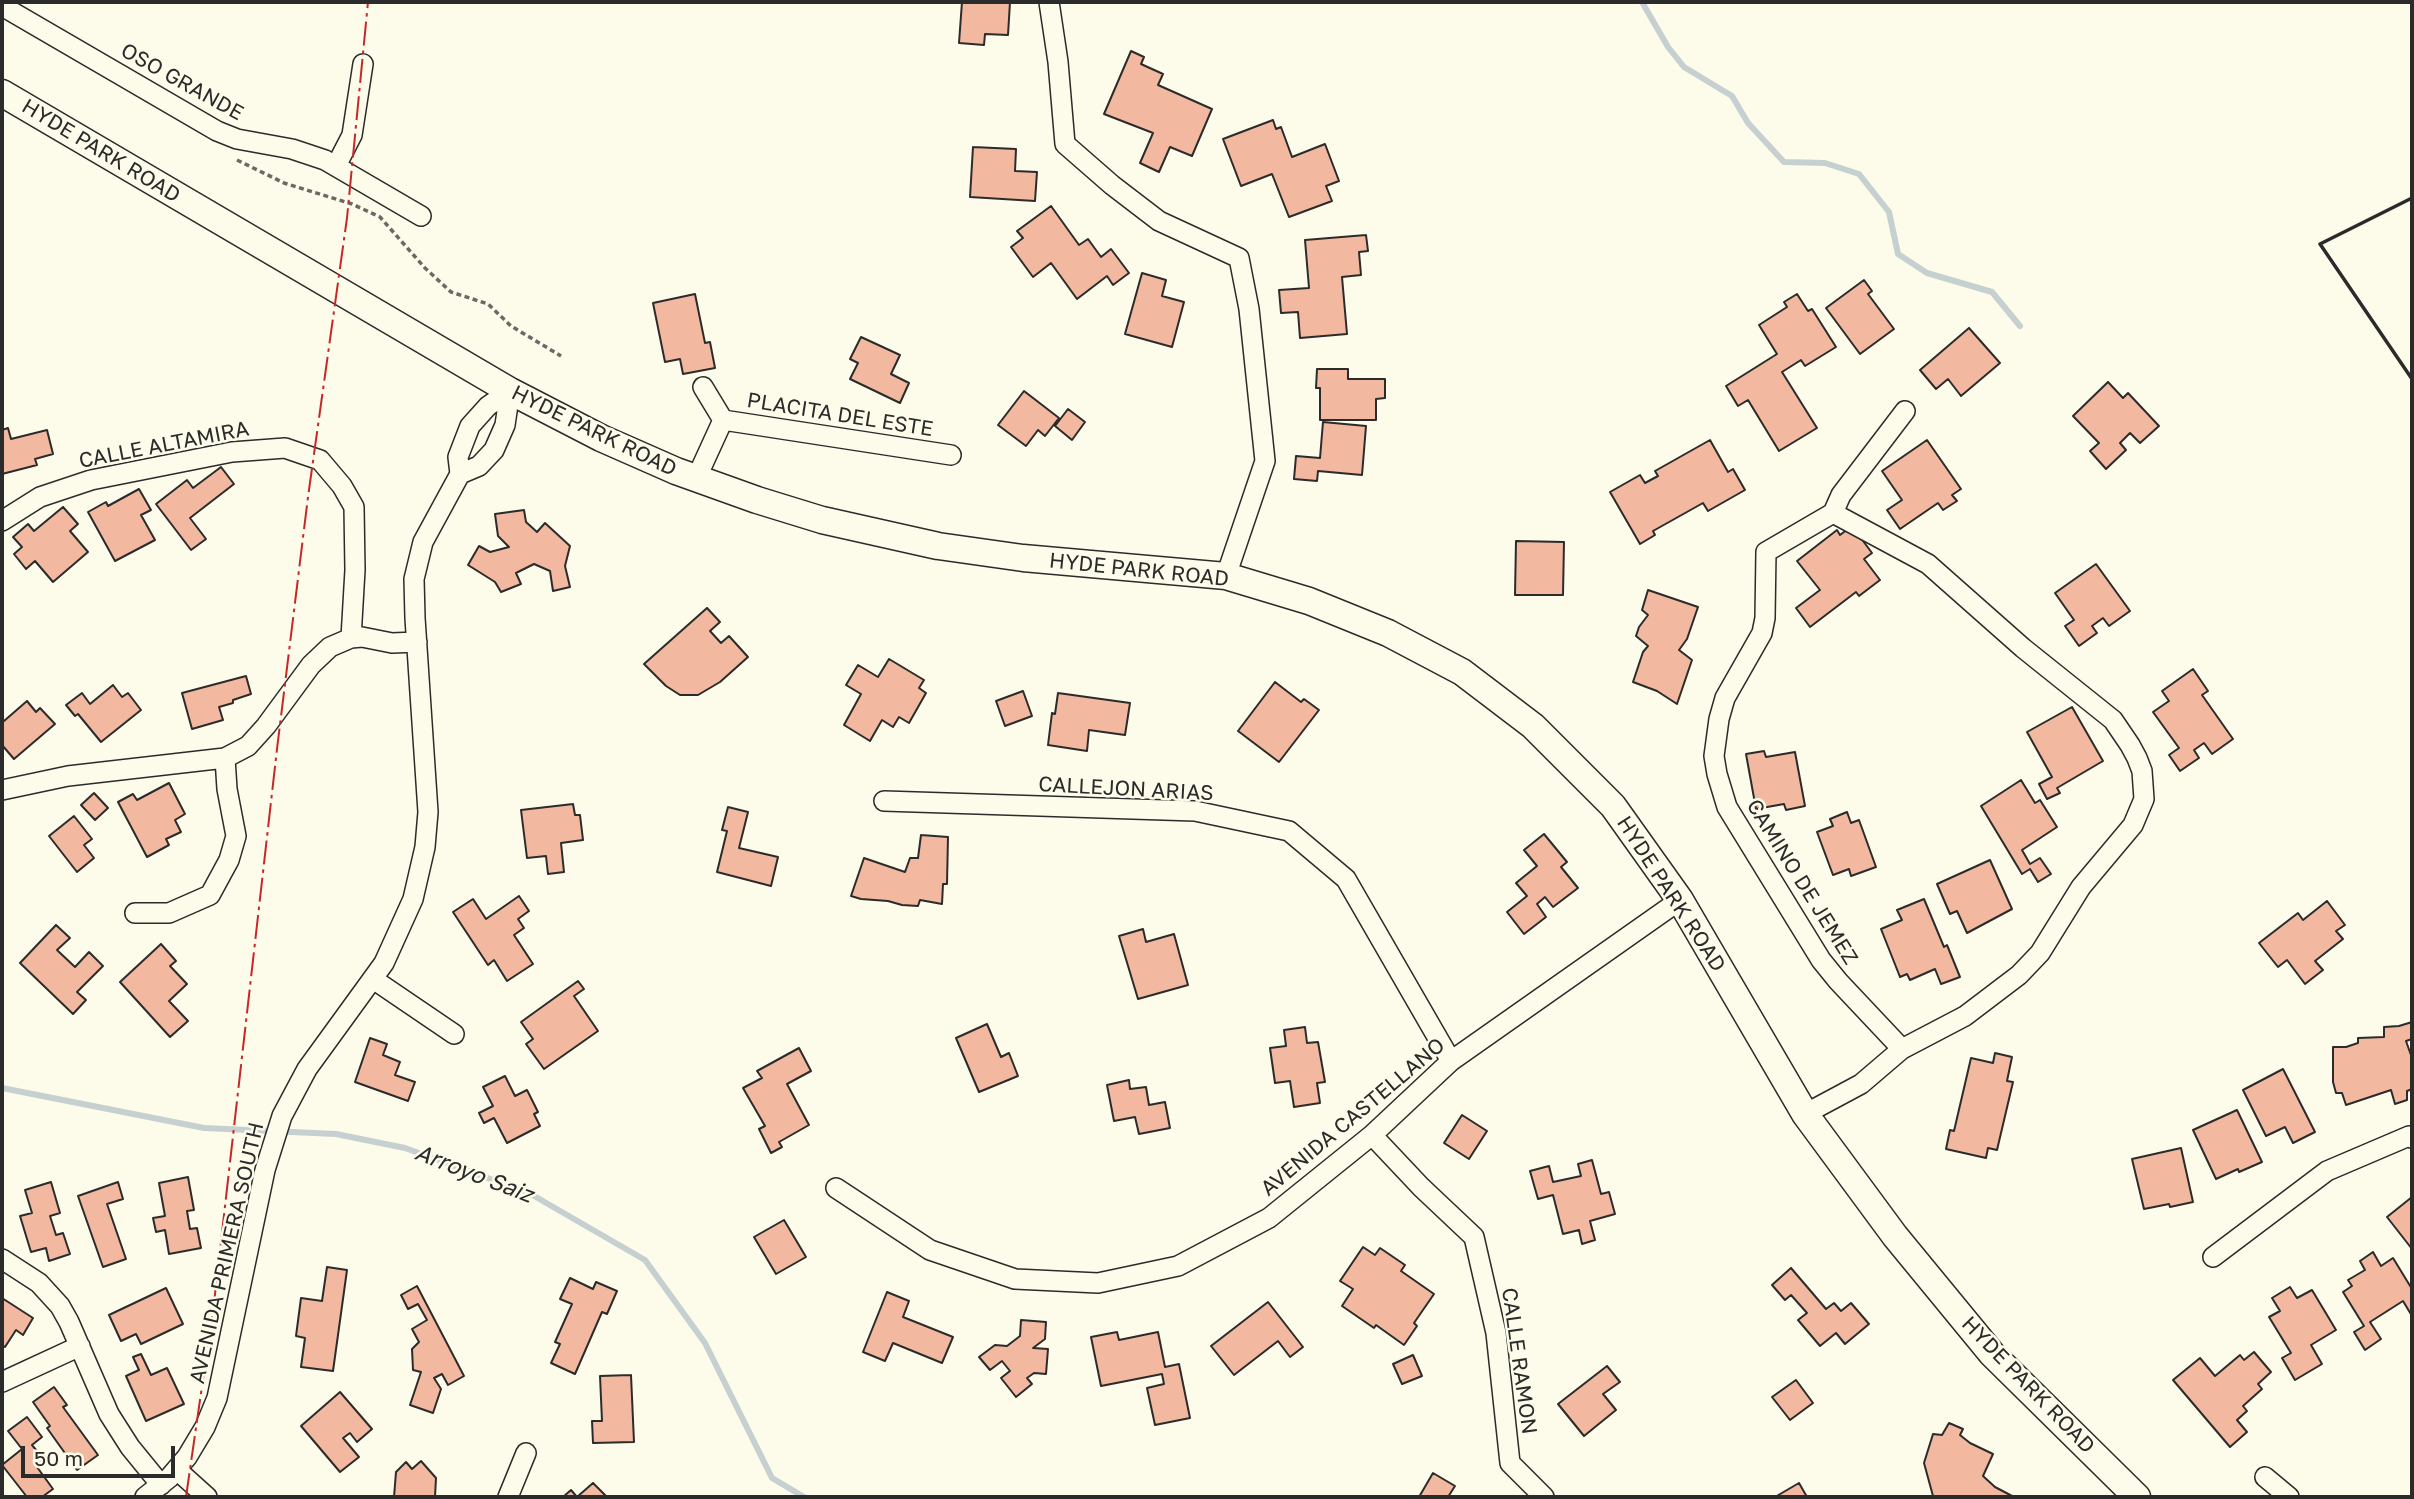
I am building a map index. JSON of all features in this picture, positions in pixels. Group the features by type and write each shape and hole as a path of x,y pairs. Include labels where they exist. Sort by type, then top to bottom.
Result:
{"main road":[{"name":"HYDE PARK ROAD","path":"2,93 510,391 601,438 696,479 822,520 939,546 1023,558 1226,576 1309,601 1388,633 1462,673 1533,726 1613,806 1680,900 1805,1114 1895,1236 1992,1354 2137,1497"}],"street":[{"path":"1049,2 1058,62 1065,144 1159,221 1239,258 1249,309 1265,461 1226,576"},
{"name":"OSO GRANDE","path":"2,6 217,131 237,139 310,154 336,166 421,216"},
{"path":"336,166 352,135 363,64"},
{"name":"PLACITA DEL ESTE","path":"703,387 723,421"},
{"name":"AVENIDA PRIMERA SOUTH","path":"153,1491 177,1470 197,1443 217,1398 265,1170 282,1116 306,1069 373,979 392,947 418,881 425,847 428,791 414,597 418,560 431,524 460,474 458,457 470,426 488,406 510,391"},
{"name":"AVENIDA PRIMERA SOUTH","path":"460,474 479,466 494,450 505,425 510,391"},
{"path":"1805,1114 1861,1084 1902,1049 1965,1016 2031,964 2081,887 2133,825 2140,812 2144,786 2142,771 2134,751 2113,720 2023,648 1928,564 1833,513 1841,495 1905,411"},
{"name":"PLACITA DEL ESTE","path":"723,421 951,455"},
{"name":"PLACITA DEL ESTE","path":"696,479 723,421"},
{"name":"CALLE ALTAMIRA","path":"2,521 40,498 91,480 232,452 285,448 320,460 342,486 354,507 355,570 351,638"},
{"name":"CAMINO DE JEMEZ","path":"1833,513 1766,552 1765,618 1762,633 1725,698 1716,738 1717,774 1732,817 1821,960 1902,1049"},
{"path":"2,790 68,776 225,758 248,746 320,655 341,641 362,637 392,643 417,642"},
{"path":"135,913 169,913 210,895 229,860 236,836 227,789 225,758"},
{"name":"CALLEJON ARIAS","path":"884,801 1195,811 1289,831 1346,879 1451,1062"},
{"name":"AVENIDA CASTELLANO","path":"836,1188 930,1250 1015,1279 1098,1283 1178,1266 1269,1218 1373,1135 1451,1062 1680,900"},
{"path":"373,979 454,1034"},
{"name":"CALLE RAMON","path":"1373,1135 1421,1187 1474,1237 1496,1333 1510,1463 1544,1497"},
{"path":"2213,1257 2327,1171 2409,1136 2412,1138"},
{"path":"2,1259 27,1274 50,1294 65,1314 109,1414 153,1491"},
{"path":"2,1382 80,1346"},
{"path":"508,1497 526,1453"},
{"path":"177,1470 207,1497"},
{"path":"2265,1476 2289,1497"}],"path":[{"path":"236,159 265,175 352,204 380,217 425,268 451,292 488,304 511,326 561,356"}],"building":[{"path":"962,2 1010,2 1008,35 985,34 984,45 959,43"},
{"path":"1131,51 1144,57 1141,64 1163,74 1158,85 1212,109 1192,156 1170,147 1159,172 1140,163 1153,133 1104,114"},
{"path":"1273,120 1276,129 1281,127 1292,157 1325,144 1339,181 1326,186 1332,201 1289,217 1272,174 1241,186 1223,139"},
{"path":"973,147 1016,149 1015,171 1037,172 1035,201 970,197"},
{"path":"1051,206 1079,245 1088,239 1101,257 1111,249 1129,273 1113,285 1107,276 1077,299 1051,263 1033,277 1011,247 1023,238 1017,231"},
{"path":"1366,235 1368,251 1359,252 1361,275 1342,277 1347,334 1300,338 1298,312 1281,313 1279,290 1309,288 1305,240"},
{"path":"1142,273 1166,280 1162,296 1184,302 1172,347 1125,334"},
{"path":"1864,280 1872,291 1868,294 1894,329 1860,354 1826,308"},
{"path":"695,294 705,343 710,342 715,368 683,374 680,359 665,362 653,303"},
{"path":"1797,294 1808,311 1812,309 1836,347 1805,366 1801,360 1782,372 1817,428 1779,451 1748,400 1738,406 1726,386 1777,354 1759,325 1787,307 1784,302"},
{"path":"1969,328 2000,363 1961,396 1948,379 1936,389 1920,370"},
{"path":"861,337 900,355 891,374 909,383 900,403 850,379 858,363 850,359"},
{"path":"1317,369 1348,369 1348,379 1385,379 1385,398 1376,399 1376,420 1320,420 1320,388 1316,388"},
{"path":"2108,382 2123,398 2128,393 2159,426 2140,443 2130,433 2120,443 2126,450 2106,469 2090,451 2099,443 2073,416"},
{"path":"1024,391 1059,418 1045,436 1038,430 1026,446 998,425"},
{"path":"1068,409 1085,422 1072,440 1055,426"},
{"path":"1323,422 1366,426 1362,475 1318,471 1317,481 1294,479 1296,456 1320,458"},
{"path":"8,428 11,439 47,430 53,454 35,459 37,465 2,474 2,430"},
{"path":"1710,440 1728,472 1733,469 1745,490 1708,511 1703,503 1653,531 1655,535 1640,544 1610,492 1640,475 1645,483 1658,476 1655,471"},
{"path":"1927,440 1961,489 1952,495 1957,501 1943,510 1938,503 1900,529 1887,510 1902,500 1882,471"},
{"path":"221,467 234,484 190,518 206,539 191,550 156,504 187,480 193,488"},
{"path":"139,489 151,510 141,515 155,540 115,561 88,512 106,502 108,506"},
{"path":"63,507 78,524 70,531 88,552 53,582 35,561 26,569 14,554 22,547 13,537 28,524 34,531"},
{"path":"524,510 526,522 537,532 545,523 570,546 565,566 570,587 553,591 550,571 534,564 516,573 521,584 501,592 495,582 468,565 479,546 490,552 509,547 498,536 495,514"},
{"path":"1852,526 1872,553 1864,559 1880,580 1859,596 1856,592 1810,627 1796,608 1820,590 1797,561 1837,530 1840,535"},
{"path":"1516,541 1564,542 1563,595 1515,595"},
{"path":"2096,564 2130,611 2109,626 2103,618 2092,626 2097,633 2079,646 2065,626 2074,620 2055,593"},
{"path":"1648,590 1698,607 1687,639 1679,650 1692,660 1677,704 1657,691 1633,682 1643,652 1648,646 1636,636 1648,615 1642,610"},
{"path":"707,608 720,622 710,631 721,643 729,636 748,657 720,682 698,695 680,695 666,686 644,664"},
{"path":"889,659 924,680 919,688 926,693 909,723 899,717 893,727 882,720 870,741 844,725 861,694 846,685 858,665 878,677"},
{"path":"2193,669 2208,691 2202,695 2233,739 2212,754 2204,743 2194,750 2199,758 2180,771 2169,755 2179,748 2153,712 2169,701 2162,691"},
{"path":"246,676 251,694 219,707 223,720 192,729 182,693"},
{"path":"1275,682 1301,702 1304,699 1319,710 1279,762 1238,731"},
{"path":"113,685 122,697 128,693 141,710 101,742 78,714 75,716 66,705 82,693 90,704"},
{"path":"1023,691 1032,716 1005,726 996,701"},
{"path":"1058,693 1130,703 1125,735 1089,730 1087,751 1048,745 1052,713 1055,714"},
{"path":"27,701 36,712 40,708 55,724 14,759 2,745 2,718 4,721"},
{"path":"2072,707 2103,761 2057,788 2060,793 2047,799 2039,784 2052,777 2027,732"},
{"path":"1764,751 1766,757 1795,752 1805,806 1786,810 1784,804 1756,809 1746,754"},
{"path":"2021,780 2035,803 2040,800 2057,827 2022,850 2030,864 2040,858 2051,874 2038,882 2030,869 2022,874 1981,806"},
{"path":"169,783 185,814 175,820 181,832 166,839 169,845 147,857 118,802 133,794 137,800"},
{"path":"94,793 108,808 95,820 81,805"},
{"path":"573,804 575,815 580,815 583,840 561,843 564,872 548,874 546,856 527,858 521,810"},
{"path":"728,807 748,812 739,848 778,857 771,886 717,872 727,831 722,830"},
{"path":"1847,812 1851,823 1859,820 1876,867 1851,876 1849,869 1833,875 1817,832 1833,826 1830,819"},
{"path":"74,816 92,839 84,845 94,858 77,872 49,836"},
{"path":"1544,834 1567,862 1561,867 1578,888 1553,907 1545,897 1537,904 1546,917 1524,934 1507,912 1527,896 1516,883 1537,866 1524,850"},
{"path":"921,835 948,837 947,884 943,884 942,904 920,900 918,906 902,905 851,896 864,858 905,872 910,858 918,858"},
{"path":"1990,860 2012,909 1967,933 1957,911 1950,914 1937,884"},
{"path":"519,896 529,911 518,919 524,928 514,935 533,964 507,981 494,960 488,965 453,912 473,899 486,919"},
{"path":"1924,899 1960,977 1941,984 1935,969 1910,980 1907,974 1900,977 1881,929 1902,920 1897,910"},
{"path":"2327,901 2345,925 2336,931 2343,939 2315,961 2323,970 2305,984 2287,960 2278,967 2259,943 2298,913 2303,920"},
{"path":"56,925 70,938 57,950 75,967 89,952 103,966 77,992 86,1000 73,1014 20,963"},
{"path":"1143,929 1146,942 1174,934 1188,985 1138,999 1119,936"},
{"path":"161,944 176,961 170,966 187,984 169,1001 188,1021 170,1037 120,982"},
{"path":"578,981 584,989 574,996 598,1031 544,1069 526,1044 533,1039 521,1022"},
{"path":"2412,1022 2412,1039 2406,1041 2412,1058 2412,1089 2407,1091 2407,1100 2395,1104 2391,1090 2346,1105 2342,1093 2336,1093 2333,1082 2333,1047 2358,1043 2358,1038 2384,1037 2384,1027"},
{"path":"987,1024 1001,1057 1009,1053 1018,1076 979,1092 956,1038"},
{"path":"1305,1027 1307,1043 1318,1042 1325,1082 1317,1083 1320,1103 1294,1107 1290,1081 1275,1083 1270,1048 1286,1046 1284,1030"},
{"path":"370,1038 387,1044 383,1055 400,1062 395,1075 415,1082 408,1101 355,1082"},
{"path":"799,1048 811,1071 787,1084 809,1125 779,1142 782,1147 771,1153 759,1129 765,1126 743,1088 762,1078 757,1071"},
{"path":"1995,1053 2012,1057 2007,1081 2013,1082 1997,1150 1988,1148 1986,1158 1946,1149 1950,1130 1954,1131 1971,1058 1993,1063"},
{"path":"2283,1069 2315,1132 2293,1143 2285,1127 2266,1136 2243,1090"},
{"path":"505,1076 515,1096 527,1090 538,1112 534,1114 540,1126 507,1143 494,1118 484,1123 479,1113 493,1106 483,1087"},
{"path":"1129,1080 1130,1089 1146,1087 1149,1105 1165,1102 1170,1128 1139,1134 1135,1117 1114,1121 1107,1085"},
{"path":"2237,1110 2262,1162 2216,1179 2193,1130"},
{"path":"1462,1115 1487,1131 1469,1159 1444,1143"},
{"path":"2181,1148 2193,1202 2144,1209 2132,1159"},
{"path":"1592,1160 1601,1194 1609,1192 1615,1214 1590,1221 1595,1240 1582,1244 1579,1230 1563,1234 1553,1195 1538,1199 1530,1171 1549,1166 1553,1182 1581,1176 1578,1164"},
{"path":"188,1177 194,1210 187,1211 190,1229 197,1228 201,1248 169,1254 165,1230 156,1232 153,1218 165,1216 159,1183"},
{"path":"51,1182 60,1213 50,1216 56,1235 63,1233 70,1254 49,1261 46,1248 31,1252 20,1216 32,1213 25,1190"},
{"path":"118,1182 123,1199 107,1204 126,1259 103,1267 78,1196"},
{"path":"2412,1197 2412,1249 2387,1217"},
{"path":"784,1220 806,1257 776,1274 754,1237"},
{"path":"1363,1247 1375,1255 1380,1248 1405,1265 1401,1271 1434,1294 1414,1323 1417,1326 1404,1345 1342,1306 1353,1289 1340,1281"},
{"path":"2373,1252 2381,1266 2393,1258 2412,1289 2412,1316 2403,1301 2370,1322 2381,1339 2365,1350 2354,1332 2364,1326 2343,1292 2352,1286 2348,1280 2365,1270 2360,1261"},
{"path":"327,1267 347,1270 333,1371 301,1367 305,1338 296,1336 301,1298 322,1301"},
{"path":"1791,1268 1826,1309 1834,1303 1841,1311 1851,1303 1869,1324 1845,1344 1836,1333 1820,1346 1798,1320 1807,1313 1791,1295 1785,1300 1772,1285"},
{"path":"570,1278 593,1289 596,1282 617,1291 607,1314 602,1312 575,1374 551,1363 560,1344 555,1342 572,1304 560,1299"},
{"path":"417,1286 464,1376 448,1385 442,1374 434,1378 441,1389 433,1413 410,1405 421,1372 413,1370 412,1349 419,1342 412,1329 427,1320 418,1304 408,1309 401,1295"},
{"path":"2290,1287 2297,1298 2312,1290 2336,1330 2311,1345 2322,1364 2295,1380 2282,1358 2291,1353 2269,1317 2280,1311 2272,1298"},
{"path":"166,1288 183,1324 141,1344 136,1334 121,1341 109,1315"},
{"path":"887,1292 909,1301 903,1317 953,1337 942,1363 893,1343 885,1361 863,1352"},
{"path":"2,1298 33,1318 23,1335 16,1330 5,1347 2,1345"},
{"path":"1268,1302 1303,1347 1290,1357 1278,1341 1234,1375 1211,1346"},
{"path":"1021,1320 1046,1322 1045,1339 1033,1348 1048,1349 1046,1374 1034,1373 1027,1378 1032,1384 1016,1397 1001,1378 1010,1371 1002,1361 990,1370 979,1357 995,1345 1007,1346 1020,1336"},
{"path":"1117,1332 1119,1340 1158,1332 1165,1367 1179,1364 1190,1418 1155,1425 1147,1388 1164,1384 1162,1374 1101,1386 1091,1337"},
{"path":"2254,1352 2271,1372 2258,1384 2262,1389 2243,1406 2247,1411 2237,1420 2247,1432 2230,1447 2173,1380 2200,1358 2215,1376 2240,1355 2244,1360"},
{"path":"141,1354 151,1375 167,1368 184,1404 146,1421 126,1376 139,1370 133,1357"},
{"path":"1413,1355 1422,1376 1402,1384 1393,1364"},
{"path":"1607,1366 1620,1382 1603,1394 1616,1410 1584,1436 1558,1404"},
{"path":"631,1375 634,1442 593,1443 592,1421 602,1421 600,1376"},
{"path":"1796,1380 1813,1403 1790,1420 1772,1397"},
{"path":"54,1387 67,1405 63,1407 98,1455 77,1470 47,1428 50,1426 33,1402"},
{"path":"340,1392 372,1429 357,1442 350,1433 343,1438 359,1457 340,1472 301,1426"},
{"path":"27,1417 42,1437 32,1445 45,1461 37,1467 53,1489 42,1497 27,1497 2,1465 22,1449 8,1431"},
{"path":"1949,1423 1963,1429 1960,1435 1970,1443 1993,1454 1983,1476 1995,1487 2014,1497 1933,1496 1924,1463 1933,1434 1942,1435"},
{"path":"421,1461 436,1478 435,1497 394,1497 396,1472 406,1462 412,1469"},
{"path":"1433,1473 1455,1486 1448,1497 1419,1497"},
{"path":"593,1483 607,1497 577,1497"},
{"path":"1799,1483 1807,1497 1775,1497"},
{"path":"571,1490 577,1497 563,1497"}],"waterway":[{"path":"1642,2 1668,47 1684,67 1732,96 1748,123 1784,162 1825,163 1859,174 1889,212 1898,254 1927,273 1992,292 2020,326"},
{"name":"Arroyo Saiz","path":"2,1088 204,1128 336,1134 405,1148 529,1193 645,1260 705,1343 772,1478 804,1497"}],"wall":[{"path":"2412,198 2320,244 2412,379"}],"power":[{"path":"186,1497 214,1303 308,497 347,218 368,2"}]}
